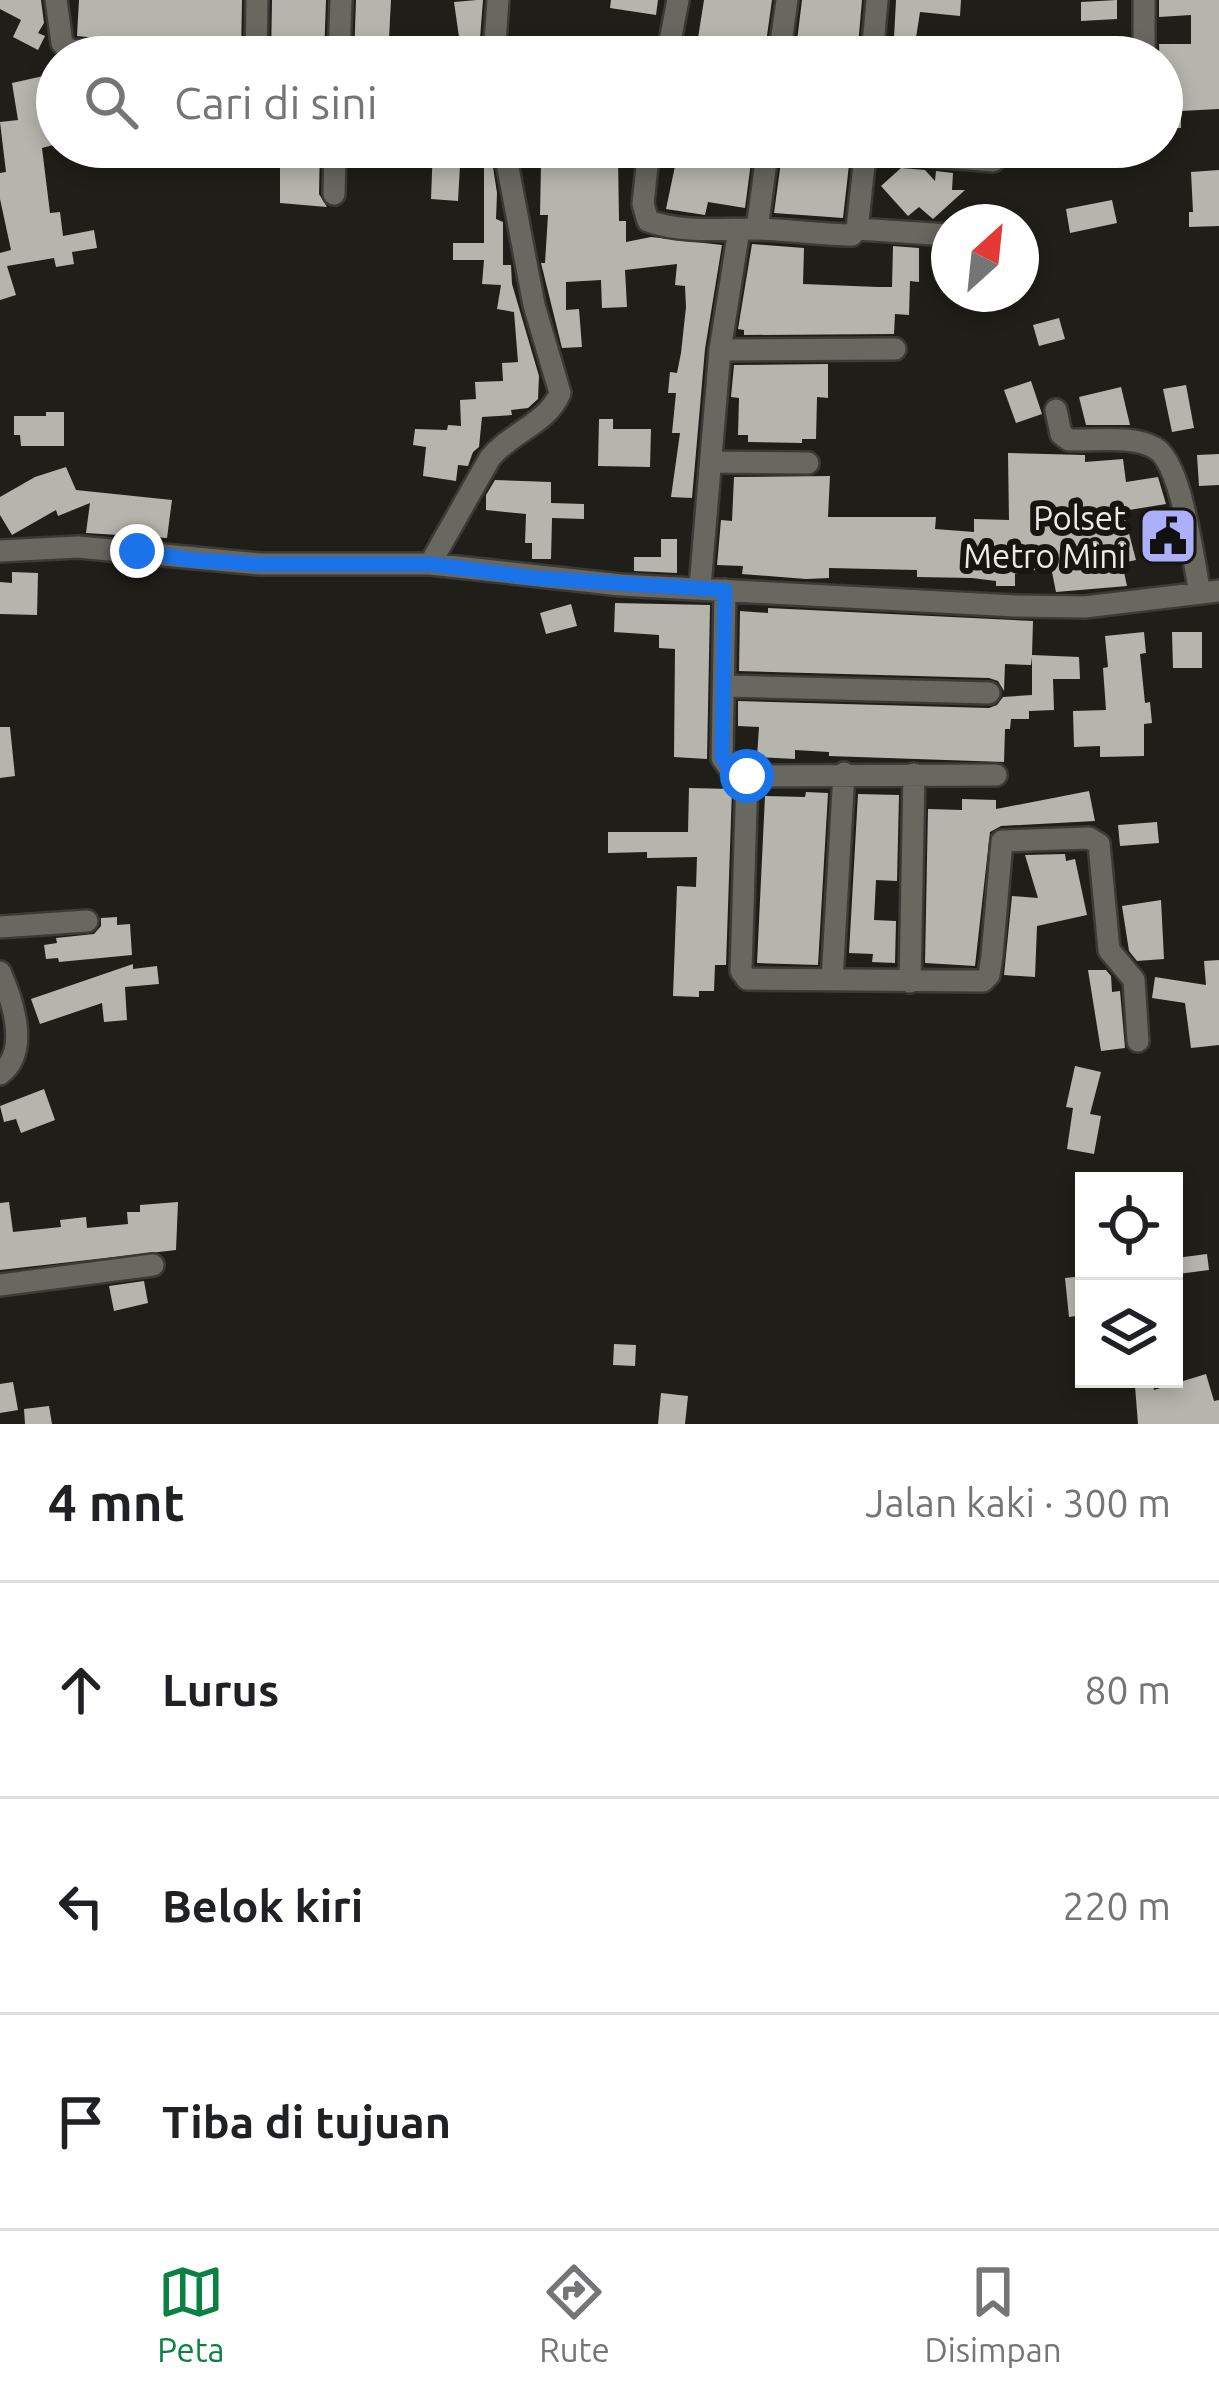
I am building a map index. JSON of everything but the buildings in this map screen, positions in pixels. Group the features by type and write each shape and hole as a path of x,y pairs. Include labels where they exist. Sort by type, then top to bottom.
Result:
{"street":[{"path":"56,0 63,36"},
{"path":"256,36 257,0"},
{"path":"340,36 341,0"},
{"path":"495,36 498,0"},
{"path":"671,36 678,0"},
{"path":"782,36 787,0"},
{"path":"874,36 877,0"},
{"path":"1144,0 1144,36"},
{"path":"334,194 335,168"},
{"path":"430,564 501,444 546,414 560,393 533,304 508,168"},
{"path":"647,168 643,204 648,221 666,228 801,235 852,235 857,229 864,168"},
{"path":"700,587 720,350 763,168"},
{"path":"857,229 931,234"},
{"path":"720,350 895,349"},
{"path":"0,551 78,547 260,564 430,564 535,578 1085,608 1210,592 1172,464 1154,446 1069,440 1061,434 1056,410"},
{"path":"711,462 808,463"},
{"path":"725,590 722,758 730,769 747,776 996,775"},
{"path":"724,686 989,693"},
{"path":"832,980 844,773"},
{"path":"910,982 914,774"},
{"path":"747,776 741,975 750,981 983,981 989,975 1003,841 1089,838 1099,844 1109,950 1134,980 1138,1041"},
{"path":"0,927 87,921"},
{"path":"0,972 18,1048 0,1074"},
{"path":"0,1286 154,1264"}],"place":[{"name":"Polset Metro Mini","path":"1168,536"}],"route":[{"path":"137,551 260,564 430,564 535,578 725,590 722,758 730,769 747,776"}]}
